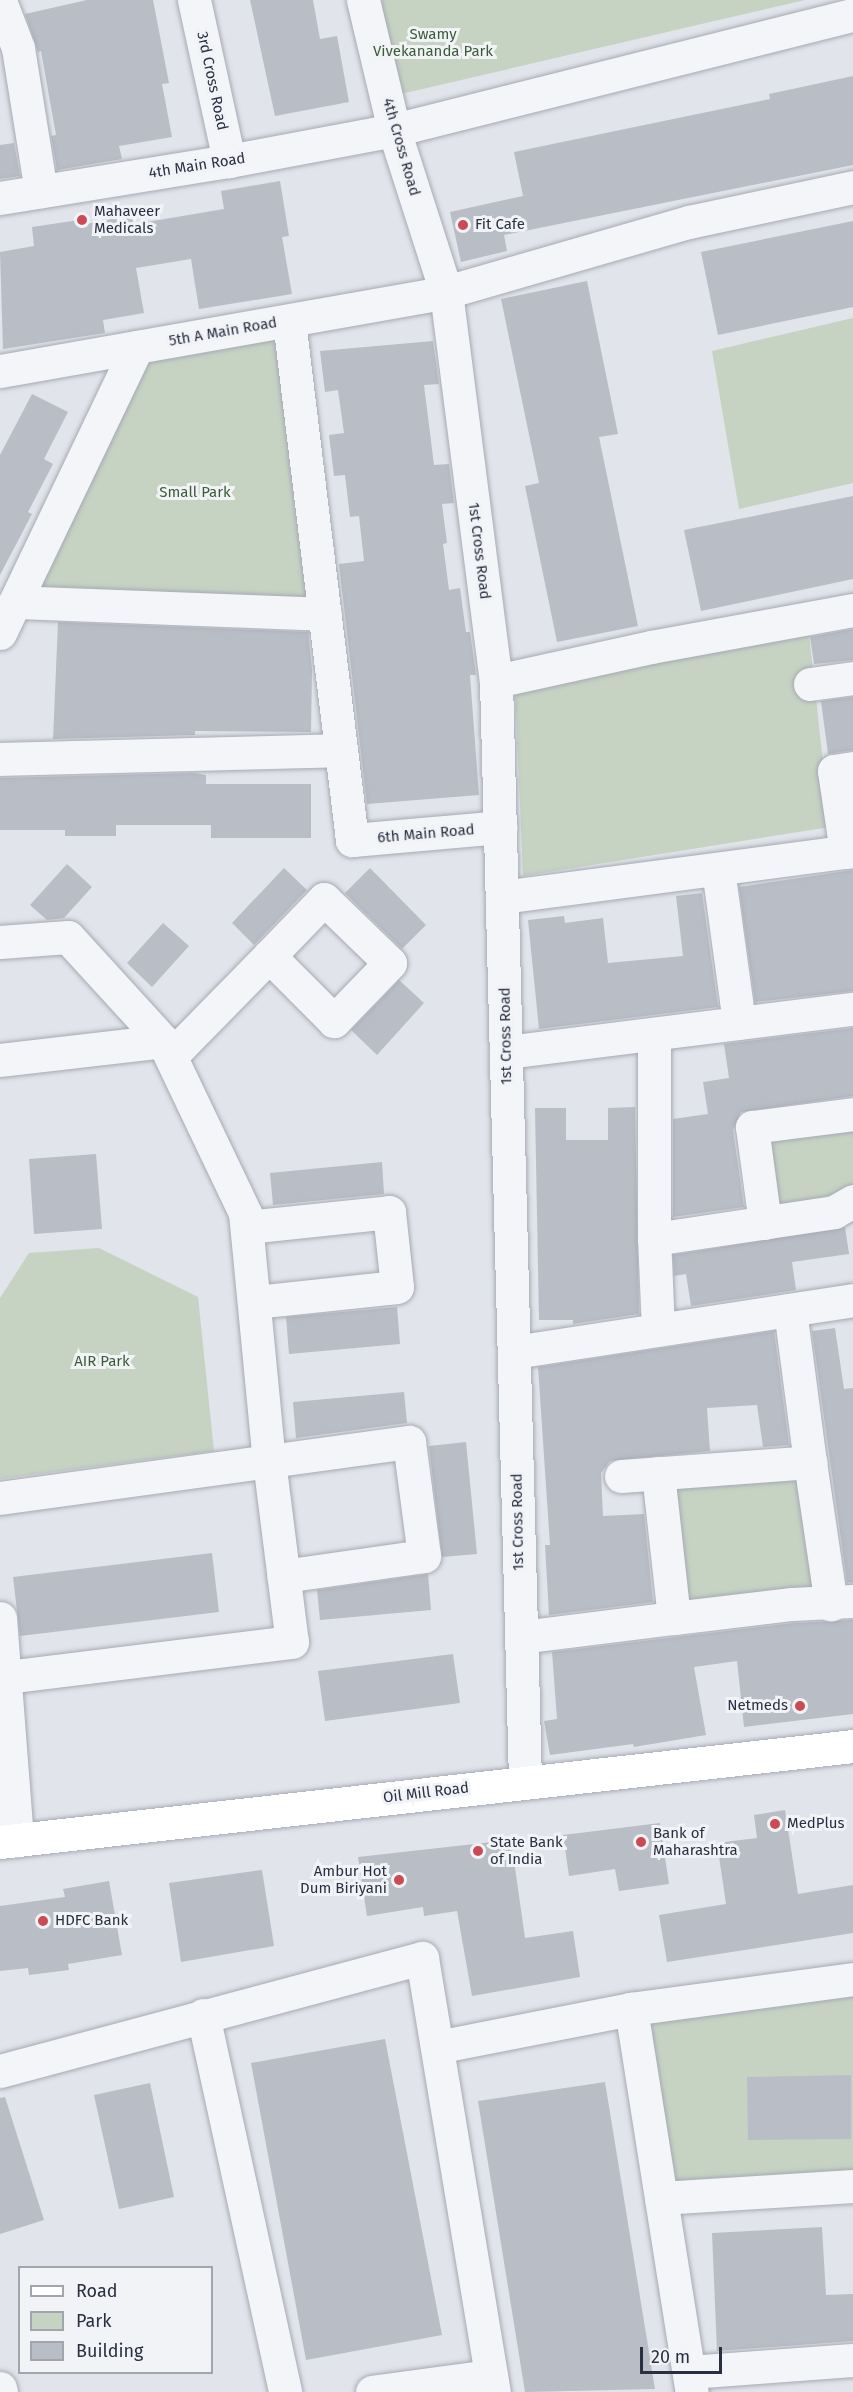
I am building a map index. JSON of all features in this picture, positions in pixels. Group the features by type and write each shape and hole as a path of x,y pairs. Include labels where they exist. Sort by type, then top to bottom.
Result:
{"main road":[{"name":"Oil Mill Road","path":"9,1841 853,1746"}],"street":[{"name":"3rd Cross Road","path":"194,0 229,161"},
{"name":"4th Cross Road","path":"363,0 394,130 446,292"},
{"path":"0,1 18,48 40,192"},
{"name":"4th Main Road","path":"0,198 229,161 394,130 853,15"},
{"name":"5th A Main Road","path":"0,371 446,292 689,222 853,187"},
{"name":"1st Cross Road","path":"446,292 496,681 525,1782"},
{"path":"0,759 341,750 289,321"},
{"path":"0,633 136,347"},
{"path":"15,602 324,614"},
{"path":"496,681 651,647 853,610"},
{"path":"810,684 853,678"},
{"name":"6th Main Road","path":"341,750 352,840 500,827"},
{"path":"502,897 849,852 834,771 853,768"},
{"path":"718,869 739,1023"},
{"path":"0,942 68,937 167,1049 245,1213 269,1461 292,1642 5,1677"},
{"path":"0,1060 167,1049 269,956"},
{"path":"506,1052 853,1009"},
{"path":"654,1034 654,1239 658,1329"},
{"path":"765,1223 752,1127 853,1114"},
{"path":"654,1239 834,1212 853,1201"},
{"path":"247,1227 389,1212 397,1287 254,1302"},
{"path":"514,1352 853,1300"},
{"path":"521,1637 792,1604 842,1603 810,1462 790,1310"},
{"path":"0,1498 409,1442 424,1556 283,1576"},
{"path":"621,1476 810,1462"},
{"path":"658,1473 674,1618"},
{"path":"0,1627 5,1677 4,1733 9,1841"},
{"path":"0,2071 422,1958 493,2384 372,2392"},
{"path":"437,2047 631,2008 853,1979"},
{"path":"631,2008 691,2382 853,2360"},
{"path":"203,2016 285,2392"},
{"path":"661,2198 853,2186"}],"green space":[{"name":"Swamy Vivekananda Park","path":"381,0 805,0 401,94"},
{"path":"853,318 853,483 739,509 712,351"},
{"name":"Small Park","path":"289,321 325,614 15,602 137,347"},
{"path":"808,625 830,827 523,876 515,686"},
{"path":"853,1121 853,1189 772,1214 762,1133"},
{"name":"AIR Park","path":"99,1248 198,1297 214,1451 0,1479 0,1298 29,1253"},
{"path":"807,1466 825,1595 677,1614 663,1477"},
{"path":"853,1979 853,2186 661,2198 631,2009"}],"building":[{"path":"87,0 153,0 169,83 162,84 172,137 119,146 122,159 57,170 51,136 56,135 41,51 38,52 25,14"},
{"path":"250,0 313,0 320,39 337,36 349,102 275,116"},
{"path":"853,76 853,165 504,235 507,251 461,262 450,212 523,196 514,152 770,99 769,94"},
{"path":"14,143 20,176 0,179 0,145"},
{"path":"280,181 289,236 282,237 292,294 199,309 191,259 136,268 144,313 103,320 105,333 3,349 0,252 34,246 32,227 86,219 86,224 133,215 135,224 224,209 221,191"},
{"path":"853,221 853,307 718,335 701,252"},
{"path":"587,281 618,434 599,437 638,626 557,642 525,486 539,483 501,299"},
{"path":"433,341 439,384 424,385 434,465 449,464 454,503 442,504 447,543 443,544 449,590 460,588 466,632 470,632 476,675 470,675 479,795 367,804 339,564 364,561 359,516 350,517 345,475 334,476 329,435 344,433 338,390 325,392 320,351"},
{"path":"32,394 68,412 44,459 53,464 28,512 32,514 0,575 0,455"},
{"path":"853,496 853,579 701,611 684,530"},
{"path":"58,622 308,632 312,669 311,732 195,731 195,735 53,739"},
{"path":"853,629 853,660 814,664 810,637"},
{"path":"853,697 853,750 828,754 821,701"},
{"path":"195,773 206,775 206,784 311,784 311,838 211,838 211,825 116,825 116,836 65,836 65,830 0,830 0,778"},
{"path":"67,864 92,887 64,918 47,920 30,905"},
{"path":"284,868 307,890 254,945 232,923"},
{"path":"370,868 426,925 402,949 345,893"},
{"path":"853,870 853,991 755,1002 739,887"},
{"path":"702,893 718,1007 539,1029 528,920 564,916 565,923 603,918 608,963 683,956 676,896"},
{"path":"163,923 189,946 152,987 127,963"},
{"path":"399,980 424,1003 377,1055 351,1030"},
{"path":"853,1028 853,1096 741,1112 733,1130 744,1207 673,1217 673,1119 708,1114 703,1082 729,1078 724,1044"},
{"path":"635,1107 639,1314 573,1324 573,1320 539,1320 535,1108 566,1108 566,1140 608,1140 608,1108"},
{"path":"96,1154 102,1229 34,1234 29,1159"},
{"path":"382,1162 384,1194 273,1205 270,1173"},
{"path":"845,1227 849,1254 792,1262 796,1290 691,1306 686,1274 674,1276 673,1255"},
{"path":"397,1307 400,1344 289,1354 286,1317"},
{"path":"835,1328 844,1389 853,1388 853,1583 847,1582 812,1331"},
{"path":"774,1331 789,1445 763,1447 757,1405 707,1408 710,1451 610,1461 601,1473 603,1516 644,1514 653,1602 549,1615 545,1545 550,1545 538,1367"},
{"path":"404,1392 407,1423 296,1438 293,1402"},
{"path":"466,1442 477,1554 442,1557 429,1446"},
{"path":"212,1553 219,1612 20,1636 13,1577"},
{"path":"428,1574 431,1610 320,1620 317,1590"},
{"path":"853,1620 853,1714 744,1727 737,1661 694,1667 706,1735 634,1747 633,1744 550,1755 544,1721 557,1719 552,1652 794,1623"},
{"path":"453,1654 460,1703 325,1721 318,1671"},
{"path":"785,1810 798,1894 853,1885 853,1933 667,1962 659,1915 726,1904 717,1843 757,1838 754,1815"},
{"path":"660,1823 669,1884 619,1891 615,1869 569,1876 563,1835"},
{"path":"511,1840 525,1938 573,1931 580,1977 472,1996 457,1911 424,1916 423,1907 367,1916 358,1857"},
{"path":"262,1870 274,1946 181,1962 169,1883"},
{"path":"109,1881 122,1955 68,1964 69,1970 29,1975 28,1968 0,1971 0,1906 65,1897 63,1889"},
{"path":"385,2039 442,2335 306,2360 251,2063"},
{"path":"851,2075 851,2139 748,2140 747,2077"},
{"path":"605,2082 655,2389 525,2392 478,2101"},
{"path":"150,2083 174,2197 119,2209 94,2095"},
{"path":"5,2097 44,2220 0,2234 0,2098"},
{"path":"822,2227 826,2295 853,2294 853,2341 717,2351 712,2233"}],"place":[{"name":"Mahaveer Medicals","path":"82,220"},
{"name":"Fit Cafe","path":"463,225"},
{"name":"Netmeds","path":"800,1706"},
{"name":"MedPlus","path":"775,1824"},
{"name":"Bank of Maharashtra","path":"641,1842"},
{"name":"State Bank of India","path":"478,1851"},
{"name":"Ambur Hot Dum Biriyani","path":"399,1880"},
{"name":"HDFC Bank","path":"43,1921"}]}
